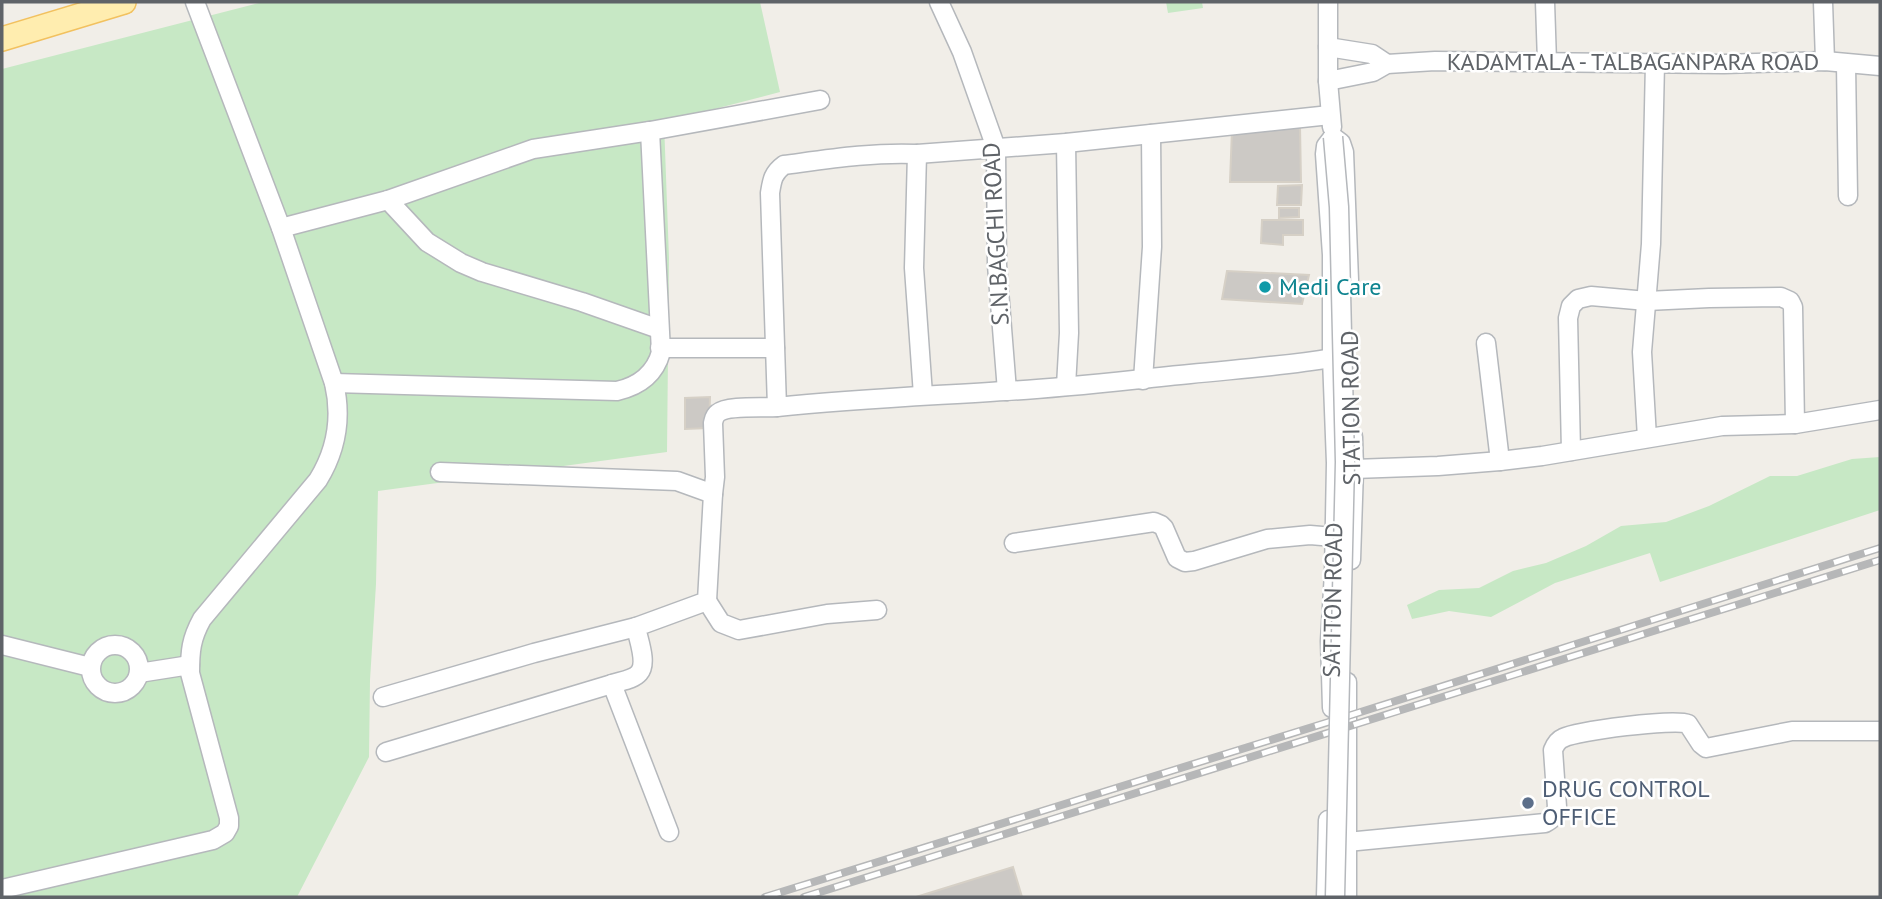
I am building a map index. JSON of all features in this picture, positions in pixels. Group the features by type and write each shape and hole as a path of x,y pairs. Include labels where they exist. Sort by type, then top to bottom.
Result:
{"main road":[{"path":"2,39 124,2"}],"street":[{"path":"2,889 214,840 225,833 229,818 190,673 190,650 194,633 202,619 318,480 328,463 335,442 339,403 334,383 281,228 195,2"},
{"name":"S.N.BAGCHI ROAD","path":"939,2 962,52 996,148 997,265 1007,391"},
{"path":"1328,2 1328,81 1333,137"},
{"path":"1545,2 1546,62"},
{"path":"1823,2 1825,61"},
{"name":"KADAMTALA - TALBAGANPARA ROAD","path":"1328,47 1372,54 1387,64"},
{"name":"KADAMTALA - TALBAGANPARA ROAD","path":"1328,81 1373,72 1387,64 1480,60 1724,64 1825,61 1880,66"},
{"path":"1647,438 1642,352 1651,243 1655,63"},
{"path":"1846,64 1848,196"},
{"path":"281,228 388,200 533,149 820,100"},
{"path":"777,407 770,193 772,176 784,165 844,156 917,154 1066,143 1330,115"},
{"path":"334,383 617,391 629,388 651,373 657,364 660,348 650,131"},
{"path":"1143,380 1152,247 1151,134"},
{"name":"SATITON ROAD","path":"1326,897 1336,463 1332,255 1325,154 1326,146 1333,137"},
{"name":"STATION ROAD","path":"1333,137 1341,144 1344,152 1354,469 1346,642 1349,716 1347,897"},
{"name":"STATION ROAD","path":"1333,137 1339,206 1345,462 1335,897"},
{"path":"1066,143 1069,333 1066,386"},
{"path":"917,154 915,268 923,395"},
{"path":"388,200 427,242 461,263 659,328"},
{"path":"1571,451 1567,318 1571,306 1578,299 1591,296 1647,301 1779,297 1790,301 1793,307 1795,424"},
{"path":"1486,343 1500,461"},
{"path":"660,348 775,348"},
{"path":"877,610 827,614 739,630 721,623 706,601 715,477 715,416 731,409 1143,380 1266,368 1332,358"},
{"path":"1354,469 1500,461 1722,426 1795,424 1880,410"},
{"path":"440,472 677,481 713,494"},
{"path":"1014,543 1154,522 1164,528 1177,558 1185,562 1267,539 1310,535 1334,537"},
{"path":"383,697 534,653 636,627 706,601"},
{"path":"386,752 639,674 643,660 636,627"},
{"path":"2,645 90,667"},
{"path":"118,645 134,654 139,673 133,687 112,694 93,682 90,667 100,650 118,645"},
{"path":"139,673 190,665"},
{"path":"612,684 668,832"},
{"path":"1347,842 1536,824 1552,820 1557,807 1553,750 1563,738 1679,721 1688,724 1706,748 1792,731 1880,731"}],"green space":[{"path":"263,2 760,2 780,92 664,122 669,258 667,452 378,491 369,757 297,897 2,897 2,69"},
{"path":"1166,2 1202,2 1203,8 1168,13"},
{"path":"1880,457 1880,510 1660,582 1650,553 1555,583 1491,617 1449,611 1412,619 1407,605 1439,590 1479,588 1513,571 1546,563 1586,546 1621,526 1666,522 1709,506 1770,476 1797,476 1852,459"}],"building":[{"path":"1300,126 1301,182 1230,182 1232,129"},
{"path":"1302,185 1301,205 1277,205 1278,186"},
{"path":"1279,208 1299,208 1299,217 1279,218"},
{"path":"1262,220 1303,220 1303,235 1283,235 1283,245 1261,243"},
{"name":"Medi Care","path":"1227,271 1309,275 1302,304 1222,299"},
{"path":"710,397 709,428 685,429 685,398"},
{"path":"1013,867 1022,897 916,897"}],"railway":[{"path":"765,897 1880,548"},
{"path":"804,897 1880,560"}],"place":[{"name":"Medi Care","path":"1265,287"},
{"name":"DRUG CONTROL OFFICE","path":"1528,803"}]}
